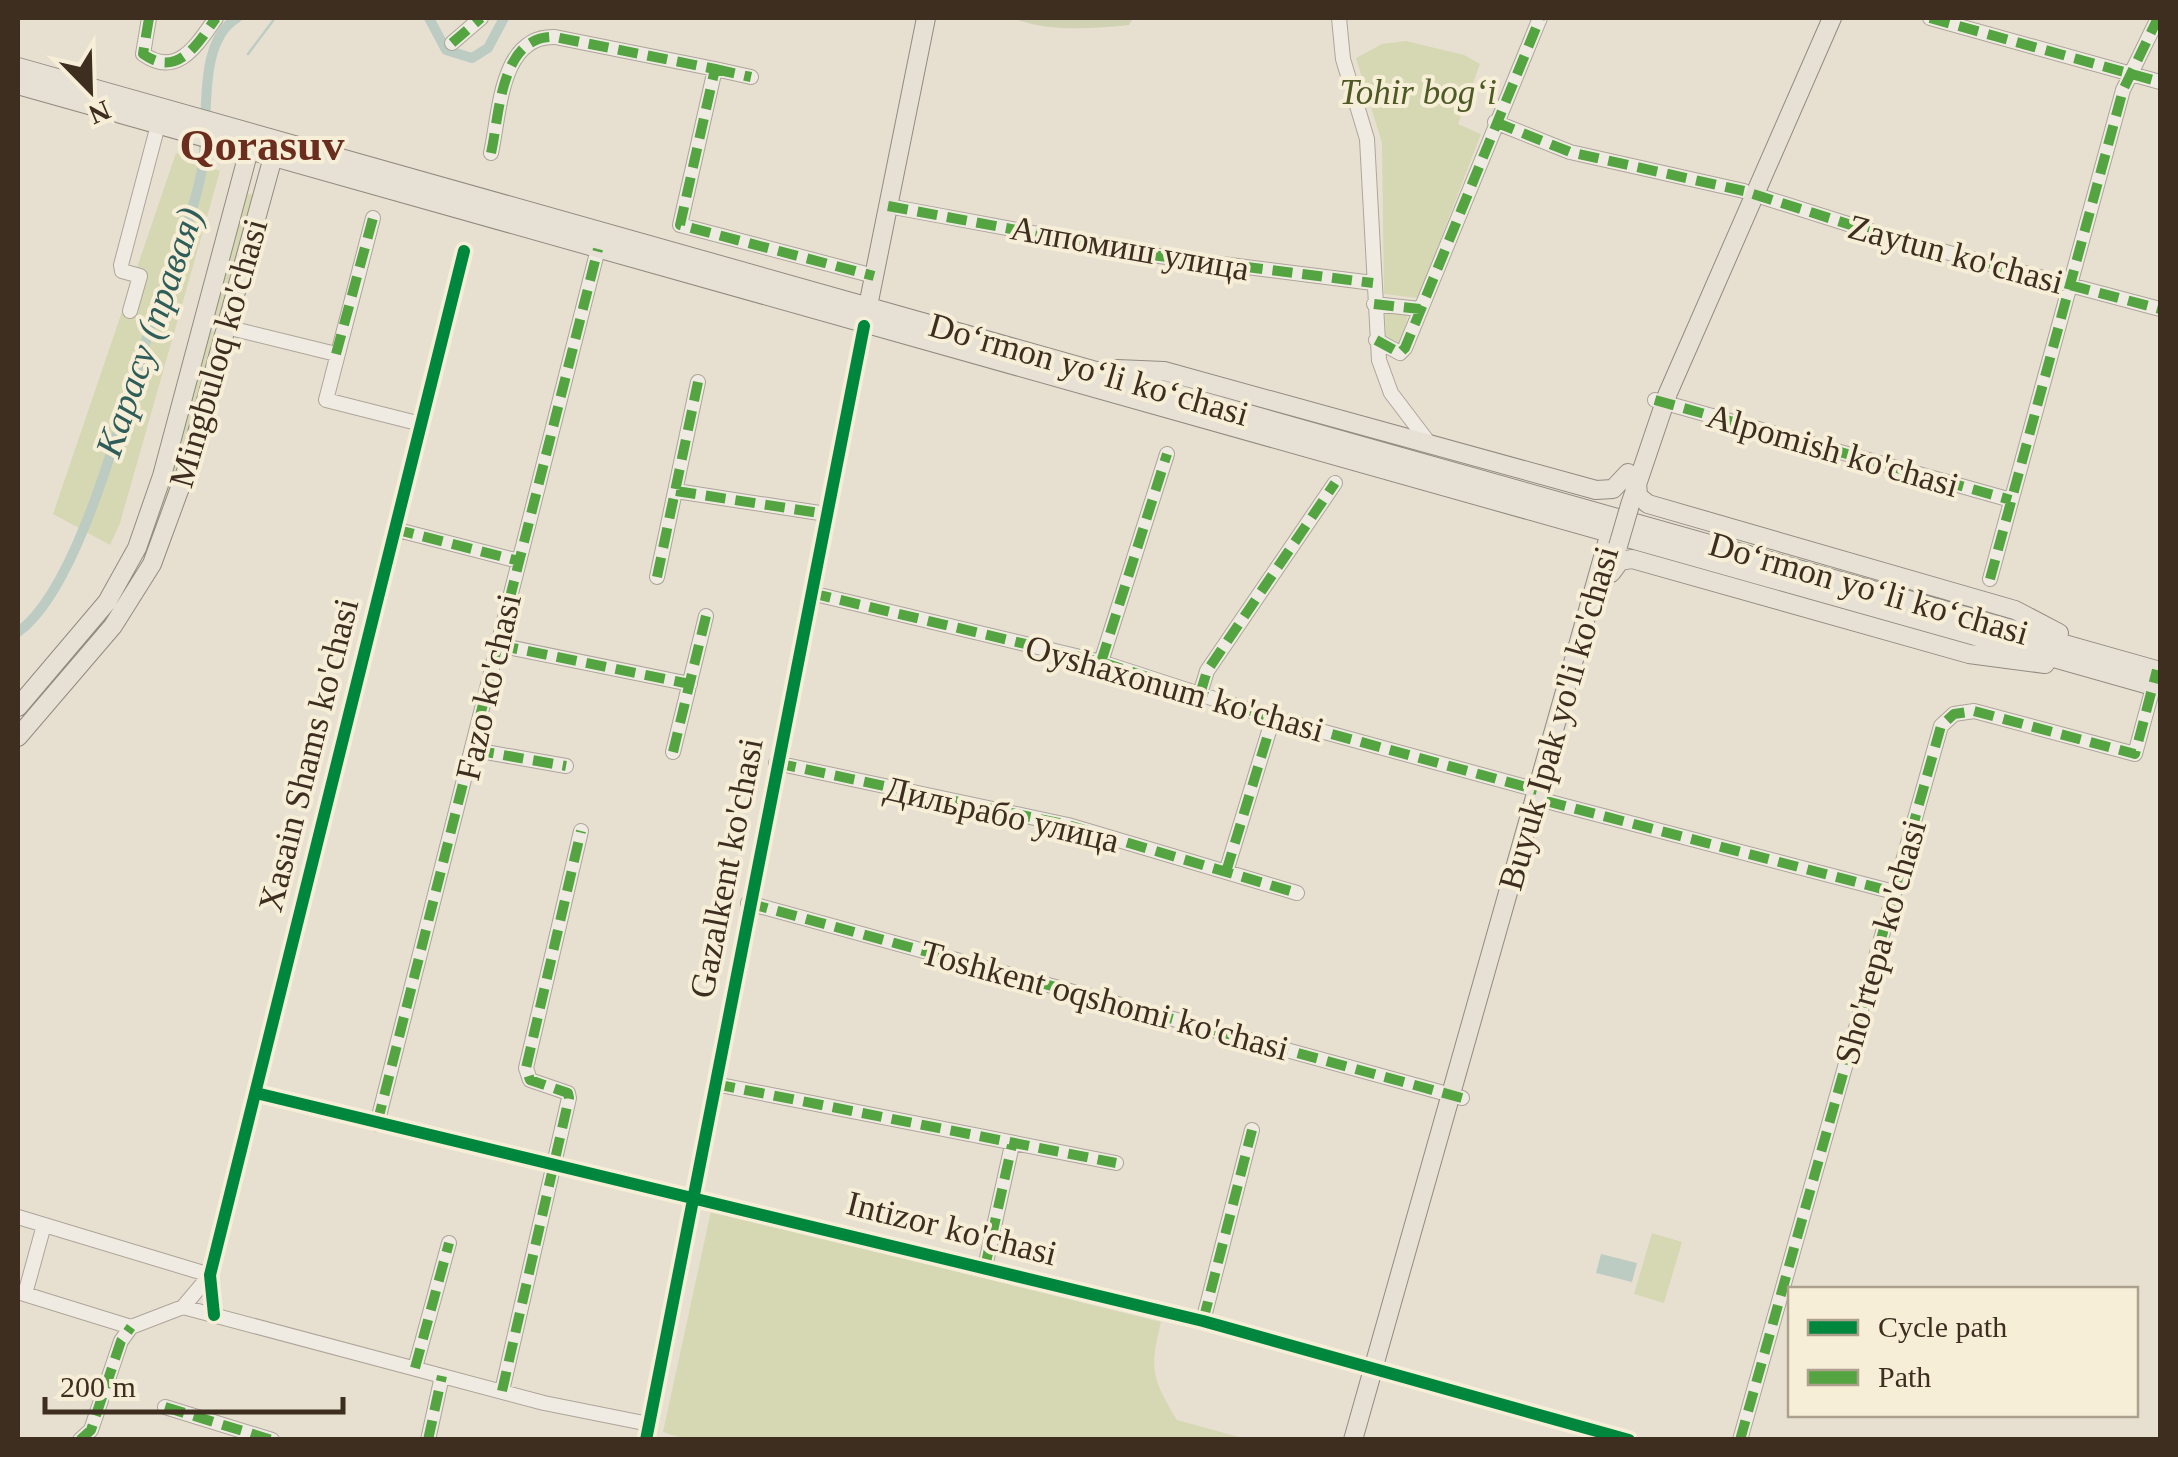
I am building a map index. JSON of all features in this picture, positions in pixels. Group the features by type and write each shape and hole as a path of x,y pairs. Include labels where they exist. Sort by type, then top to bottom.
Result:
{"main road":[{"name":"Gazalkent ko'chasi","path":"865,317 926,18"},
{"name":"Buyuk Ipak yo'li ko'chasi","path":"1353,1440 1379,1368 1633,475 1660,401 1820,18"},
{"name":"Buyuk Ipak yo'li ko'chasi","path":"1749,193 1832,18"},
{"name":"Do‘rmon yo‘li ko‘chasi","path":"18,67 191,125 216,132 265,136 865,317 1084,367 2097,661"},
{"name":"Do‘rmon yo‘li ko‘chasi","path":"18,85 158,124 191,125"},
{"name":"Do‘rmon yo‘li ko‘chasi","path":"216,132 248,150 598,248 865,317 2158,678"},
{"path":"248,150 265,136 273,157"},
{"name":"Mingbuloq ko'chasi","path":"18,706 76,643 129,564 158,490 248,150"},
{"name":"Mingbuloq ko'chasi","path":"18,737 113,626 148,573 184,481 273,157"},
{"path":"204,320 226,326"},
{"path":"1084,367 1164,371 1596,490 1612,488 1633,475 1638,496 1648,504 2015,610 2097,661"},
{"name":"Buyuk Ipak yo'li ko'chasi","path":"1542,796 1611,573 1613,545"},
{"path":"1611,573 1620,561 1632,559 1969,654 2097,661"},
{"path":"129,564 148,573"},
{"path":"18,706 35,718"},
{"name":"Buyuk Ipak yo'li ko'chasi","path":"1365,1440 1379,1368"}],"street":[{"path":"149,18 144,54 166,62 188,56 216,18"},
{"path":"452,43 481,18"},
{"path":"915,18 922,38"},
{"path":"1339,18 1344,59 1367,139 1376,340 1381,370 1398,412 1394,433"},
{"path":"1376,340 1403,351 1540,18"},
{"path":"1930,18 2160,82"},
{"path":"1990,579 2130,74 2158,18"},
{"path":"490,153 516,53 534,39 555,37 751,77"},
{"path":"715,69 680,226 874,276"},
{"name":"Zaytun ko'chasi","path":"1495,122 1570,152 1749,193 1846,225 2160,309"},
{"path":"130,311 140,276 122,271 121,266 158,124"},
{"name":"Алпомиш улица","path":"888,206 1151,255 1372,283"},
{"path":"373,218 326,400 421,424"},
{"name":"Fazo ko'chasi","path":"376,1124 474,750 598,248"},
{"name":"Xasain Shams ko'chasi","path":"210,1274 464,251"},
{"path":"1374,304 1420,309"},
{"name":"Gazalkent ko'chasi","path":"648,1432 865,317"},
{"path":"226,326 336,354"},
{"path":"656,576 698,382"},
{"path":"1394,398 1429,443"},
{"name":"Alpomish ko'chasi","path":"1660,401 2011,500"},
{"path":"1100,662 1167,454"},
{"path":"1200,694 1207,671 1335,483"},
{"path":"676,491 826,514"},
{"path":"394,529 519,560"},
{"name":"Oyshaxonum ko'chasi","path":"812,593 1100,662 1272,718 1894,892"},
{"path":"673,752 706,616"},
{"path":"498,645 690,684"},
{"name":"Sho'rtepa ko'chasi","path":"1740,1440 1939,732 1949,717 1974,711 2135,754 2158,678"},
{"path":"1226,872 1272,718"},
{"path":"474,750 566,766"},
{"name":"Дильрабо улица","path":"776,763 1068,825 1296,892"},
{"path":"502,1392 569,1098 568,1093 530,1080 526,1068 581,831"},
{"name":"Toshkent oqshomi ko'chasi","path":"748,903 1456,1097"},
{"path":"715,1084 1116,1163"},
{"name":"Intizor ko'chasi","path":"256,1093 1203,1321 1629,1440"},
{"path":"1203,1321 1252,1130"},
{"path":"985,1267 1012,1145"},
{"path":"18,1217 210,1274"},
{"path":"44,1226 21,1293 131,1327"},
{"path":"415,1368 449,1243"},
{"path":"80,1440 91,1430 122,1340 131,1327 183,1307 210,1274"},
{"path":"210,1274 214,1315"},
{"path":"183,1307 648,1432"},
{"path":"428,1440 442,1376"},
{"path":"165,1407 272,1440"}],"green space":[{"path":"1013,18 1133,18 1129,25 1070,28 1040,26"},
{"name":"Tohir bog‘i","path":"1406,41 1464,55 1480,64 1458,124 1481,134 1418,298 1384,294 1382,143 1356,58 1382,44"},
{"path":"176,153 220,171 120,523 110,545 53,514"},
{"path":"245,193 254,195 221,317 212,315"},
{"path":"1385,312 1408,314 1401,344 1386,337"},
{"path":"210,330 216,332 186,446 149,552 143,549"},
{"path":"711,1211 1161,1322 1155,1373 1177,1420 1246,1439 687,1440 663,1432"},
{"path":"1652,1233 1682,1242 1664,1303 1634,1294"}],"shaded area":[{"path":"1601,1254 1637,1263 1632,1282 1596,1273"}],"waterway":[{"name":"Карасу (правая)","path":"18,632 41,609 63,574 100,485 197,193 204,157 209,67 224,30 237,18"},
{"path":"248,54 275,18"},
{"name":"Карасу (правая)","path":"429,18 446,50 472,58 488,48 504,18"}],"marked path":[{"path":"149,18 143,54 167,62 186,55 216,18"},
{"path":"452,43 481,18"},
{"path":"1376,340 1400,353 1405,348 1540,18"},
{"path":"1930,18 2160,82"},
{"path":"1990,579 2123,90 2158,18"},
{"path":"491,153 506,79 523,49 537,40 555,37 715,69 680,225 874,276"},
{"path":"715,69 751,77"},
{"path":"1495,122 1570,152 1744,191"},
{"path":"1753,194 1889,237 2160,309"},
{"path":"888,206 1151,255 1373,283"},
{"path":"336,354 373,218"},
{"path":"377,1124 598,249"},
{"path":"1374,304 1420,309"},
{"path":"657,577 698,382"},
{"path":"1655,400 2011,500"},
{"path":"1101,662 1167,454"},
{"path":"1200,694 1207,671 1335,483"},
{"path":"676,491 826,514"},
{"path":"394,529 519,561"},
{"path":"811,593 1101,662 1273,718 1537,790"},
{"path":"673,752 706,616"},
{"path":"498,645 690,684"},
{"path":"1740,1440 1941,726 1954,714 1974,711 2135,754 2157,670"},
{"path":"1226,872 1273,718"},
{"path":"474,750 566,766"},
{"path":"776,763 1068,825 1297,893"},
{"path":"1546,801 1894,892"},
{"path":"502,1391 569,1098 568,1093 530,1080 526,1068 581,831"},
{"path":"748,903 1462,1098"},
{"path":"715,1084 1116,1163"},
{"path":"1203,1321 1252,1130"},
{"path":"985,1267 1012,1145"},
{"path":"415,1368 449,1243"},
{"path":"80,1440 91,1430 121,1341 131,1327"},
{"path":"428,1440 442,1376"},
{"path":"165,1407 272,1440"}],"cycle path":[{"path":"214,1315 210,1275 464,251"},
{"path":"646,1440 864,326"},
{"path":"256,1093 1203,1321 1629,1440"}],"district":[{"name":"Qorasuv","path":"262,144"}]}
